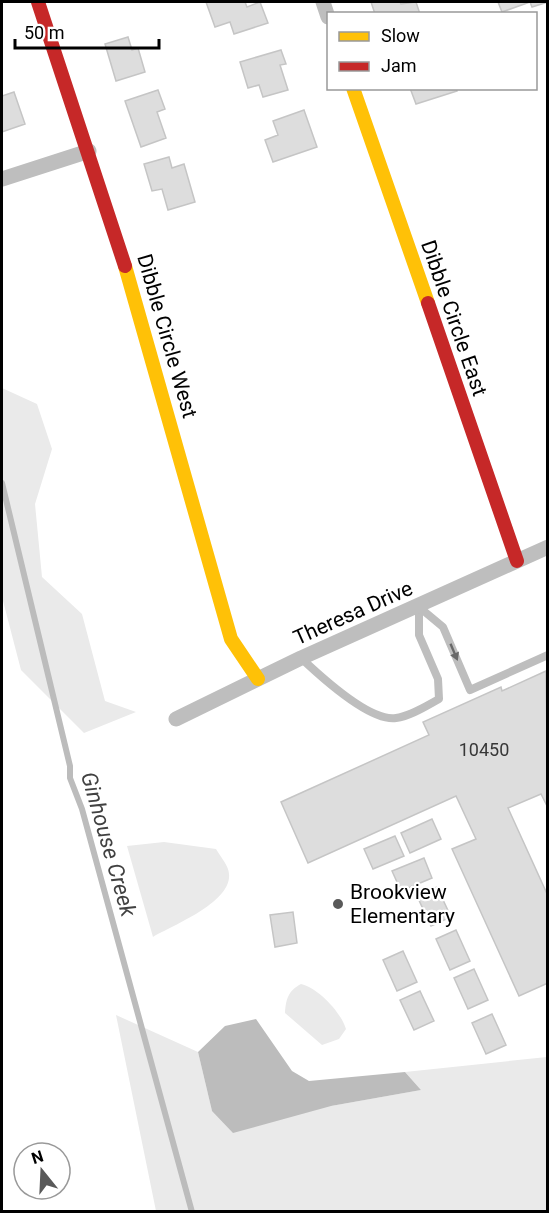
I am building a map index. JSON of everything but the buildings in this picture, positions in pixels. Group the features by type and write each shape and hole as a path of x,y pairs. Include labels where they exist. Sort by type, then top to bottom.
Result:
{"street":[{"name":"Dibble Circle West","path":"38,2 126,268 231,639 258,679"},
{"name":"Dibble Circle East","path":"354,90 517,561"},
{"path":"2,179 89,152"},
{"name":"Theresa Drive","path":"176,719 301,658 548,548"}],"lane":[{"path":"419,606 443,627 470,690 548,655"},
{"path":"301,658 325,681 377,715 395,718 420,709 439,699 438,679 419,635 419,606"}],"shaded area":[{"path":"2,388 37,404 52,449 35,504 42,577 82,614 105,701 136,712 84,733 21,670 2,597"},
{"path":"164,842 216,849 226,864 229,874 227,884 212,903 200,912 153,937 127,846"},
{"path":"301,984 314,990 339,1015 346,1029 339,1039 322,1045 285,1013 288,996"},
{"path":"116,1015 198,1052 212,1111 331,1106 421,1090 405,1072 547,1057 547,1211 156,1211"},
{"path":"256,1019 292,1071 309,1081 405,1072 421,1090 331,1106 233,1133 212,1111 198,1052 225,1026"}],"waterway":[{"name":"Ginhouse Creek","path":"2,483 70,766 70,778 82,809 192,1212"}],"traffic: slow":[{"path":"354,90 428,303"},
{"path":"125,266 231,639 258,679"}],"traffic: jam":[{"path":"38,2 125,266"},
{"path":"428,303 517,561"}],"place":[{"name":"Brookview Elementary","path":"338,904"}]}
